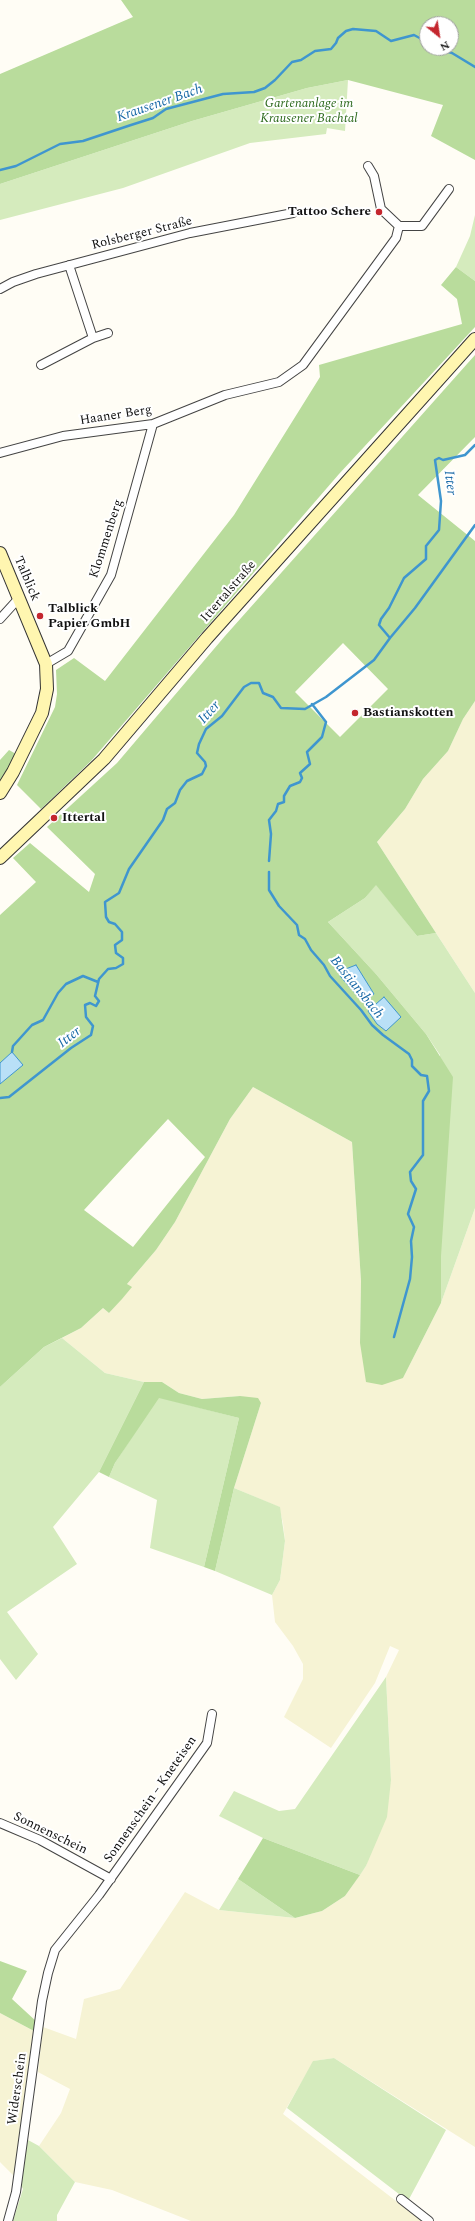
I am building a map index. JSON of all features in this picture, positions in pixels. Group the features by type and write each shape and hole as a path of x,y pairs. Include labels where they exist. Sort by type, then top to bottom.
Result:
{"main road":[{"name":"Ittertalstraße","path":"0,858 104,759 218,626 475,338"},
{"name":"Talblick","path":"0,553 46,664 47,689 42,713 13,772 0,793"}],"street":[{"path":"368,166 374,176 381,209 399,226 422,226 449,189"},
{"name":"Rolsberger Straße","path":"0,289 13,282 69,265 190,233 293,213"},
{"name":"Haaner Berg","path":"0,453 63,436 153,424 225,396 279,382 303,365 396,238 399,226"},
{"path":"69,265 94,338"},
{"path":"41,365 94,338 108,333"},
{"name":"Klommenberg","path":"46,664 68,651 111,574 153,424"},
{"path":"0,619 19,598"},
{"name":"Sonnenschein – Kneteisen","path":"38,2032 48,1973 56,1950 111,1879 207,1743 212,1714"},
{"name":"Sonnenschein","path":"0,1823 40,1840 111,1879"},
{"name":"Widerschein","path":"8,2221 16,2192 38,2032"},
{"path":"401,2199 429,2221"}],"shaded area":[{"path":"475,701 475,993 377,842 405,809 423,779 448,751 463,719"},
{"path":"253,1087 352,1142 361,1281 360,1343 403,1378 441,1303 475,1208 475,2147 334,2058 314,2061 283,2114 422,2221 191,2221 112,2190 75,2182 39,2146 61,2113 70,2089 38,2072 43,2027 76,2039 84,1999 120,1989 185,1892 219,1910 295,1918 322,1911 345,1896 366,1866 391,1780 386,1677 399,1650 390,1646 375,1683 331,1748 284,1717 303,1679 303,1664 293,1646 275,1622 272,1595 280,1580 285,1541 283,1523 279,1507 234,1488 261,1403 240,1396 202,1399 179,1393 162,1382 144,1382 105,1373 62,1338 81,1328 103,1308 109,1313 131,1288 127,1284 156,1250 175,1222 230,1119"},
{"path":"0,2013 34,2031 14,2176 0,2162"}],"green space":[{"path":"121,0 475,0 475,160 431,136 443,105 348,80 307,88 192,121 0,184 0,74 133,17"},
{"name":"Gartenanlage im Krausener Bachtal","path":"348,80 345,131 327,128 326,134 250,143 123,188 0,220 0,184 192,121 307,88"},
{"path":"475,215 475,281 456,267 470,236"},
{"path":"456,267 475,281 475,327 339,474 91,761 41,809 17,785 55,707 57,694 56,670 74,658 105,681 234,515 320,377 319,365 462,324 457,299 441,285"},
{"path":"475,355 475,437 418,495 475,541 475,701 463,719 448,751 423,779 405,809 377,842 436,933 417,936 376,885 365,898 328,922 376,974 426,1034 453,1077 441,1256 441,1303 403,1378 382,1385 366,1382 360,1343 361,1281 352,1142 253,1087 230,1119 175,1222 156,1250 127,1284 132,1287 122,1299 109,1313 103,1308 81,1328 44,1347 0,1387 0,915 36,882 13,858 30,843 89,892 95,874 47,827 117,763 225,636","holes":["343,643 388,689 340,737 295,692","168,1119 205,1157 133,1247 84,1210"]},
{"path":"9,750 16,754 0,783 0,760"},
{"path":"376,884 417,936 436,933 475,993 475,1208 441,1303 440,1055 426,1034 376,974 328,922 365,898"},
{"path":"62,1338 105,1373 144,1382 99,1472 53,1527 77,1564 7,1612 38,1654 16,1680 0,1659 0,1387 44,1347"},
{"path":"144,1382 162,1382 179,1393 202,1399 240,1396 258,1398 261,1403 234,1488 215,1571 204,1567 239,1418 159,1398 115,1463 109,1477 99,1472"},
{"path":"158,1397 239,1418 204,1567 150,1548 157,1500 109,1477 115,1463"},
{"path":"234,1488 280,1507 285,1541 280,1580 272,1595 215,1571"},
{"path":"386,1677 391,1780 387,1817 366,1866 360,1875 263,1838 219,1816 234,1791 279,1811 295,1809"},
{"path":"263,1838 360,1875 345,1896 322,1911 295,1918 238,1879"},
{"path":"238,1879 295,1918 219,1910"},
{"path":"0,1961 27,1971 12,1999 37,2022 34,2031 0,2013"},
{"path":"334,2058 446,2130 408,2201 287,2108 313,2061"},
{"path":"28,2140 39,2146 75,2182 57,2215 57,2221 13,2221 23,2189 20,2183"}],"water":[{"path":"356,965 374,994 365,1001 361,1000 340,976 343,970"},
{"path":"384,997 401,1017 386,1031 377,1024 368,1011"},
{"path":"12,1052 23,1065 0,1084 0,1063"}],"waterway":[{"name":"Krausener Bach","path":"0,170 16,166 60,144 83,141 153,118 166,109 223,94 254,92 265,88 292,62 301,60 315,51 331,49 338,38 346,31 353,29 376,31 391,41 414,35 419,38"},
{"name":"Krausener Bach","path":"457,56 475,67"},
{"name":"Itter","path":"0,1098 9,1097 71,1048 91,1035 93,1026 86,1017 85,1005 90,1003 96,1006 99,1001 95,996 99,979 108,969 116,968 123,964 123,958 116,953 115,945 122,940 122,932 115,924 109,922 106,917 105,902 119,893 129,869 163,820 167,809 175,803 180,790 187,781 202,774 206,766 205,762 197,753 199,744 206,729 222,716 244,687 251,683 259,683 263,693 273,697 281,708 305,709 326,697 374,660 390,638 379,625 381,619 389,608 404,578 426,559 426,546 439,530 441,501 435,460 439,458 443,460 465,455 475,445"},
{"path":"390,638 415,608 475,525"},
{"name":"Bastiansbach","path":"269,861 271,834 269,820 276,811 278,804 284,802 284,796 290,786 300,782 302,778 300,773 310,764 307,752 322,737 326,722 312,704"},
{"name":"Bastiansbach","path":"269,872 269,890 279,906 297,925 299,935 305,939 330,976 361,1010 372,1025 409,1054 412,1060 412,1066 421,1075 427,1076 429,1091 423,1101 423,1155 410,1172 411,1181 416,1189 408,1214 414,1227 411,1241 412,1257 410,1279 394,1337"},
{"path":"12,1052 13,1046 32,1025 43,1020 58,993 66,984 83,976 98,982"}],"place":[{"name":"Tattoo Schere","path":"379,212"},
{"name":"Talblick Papier GmbH","path":"40,616"},
{"name":"Bastianskotten","path":"355,713"},
{"name":"Ittertal","path":"54,818"}]}
